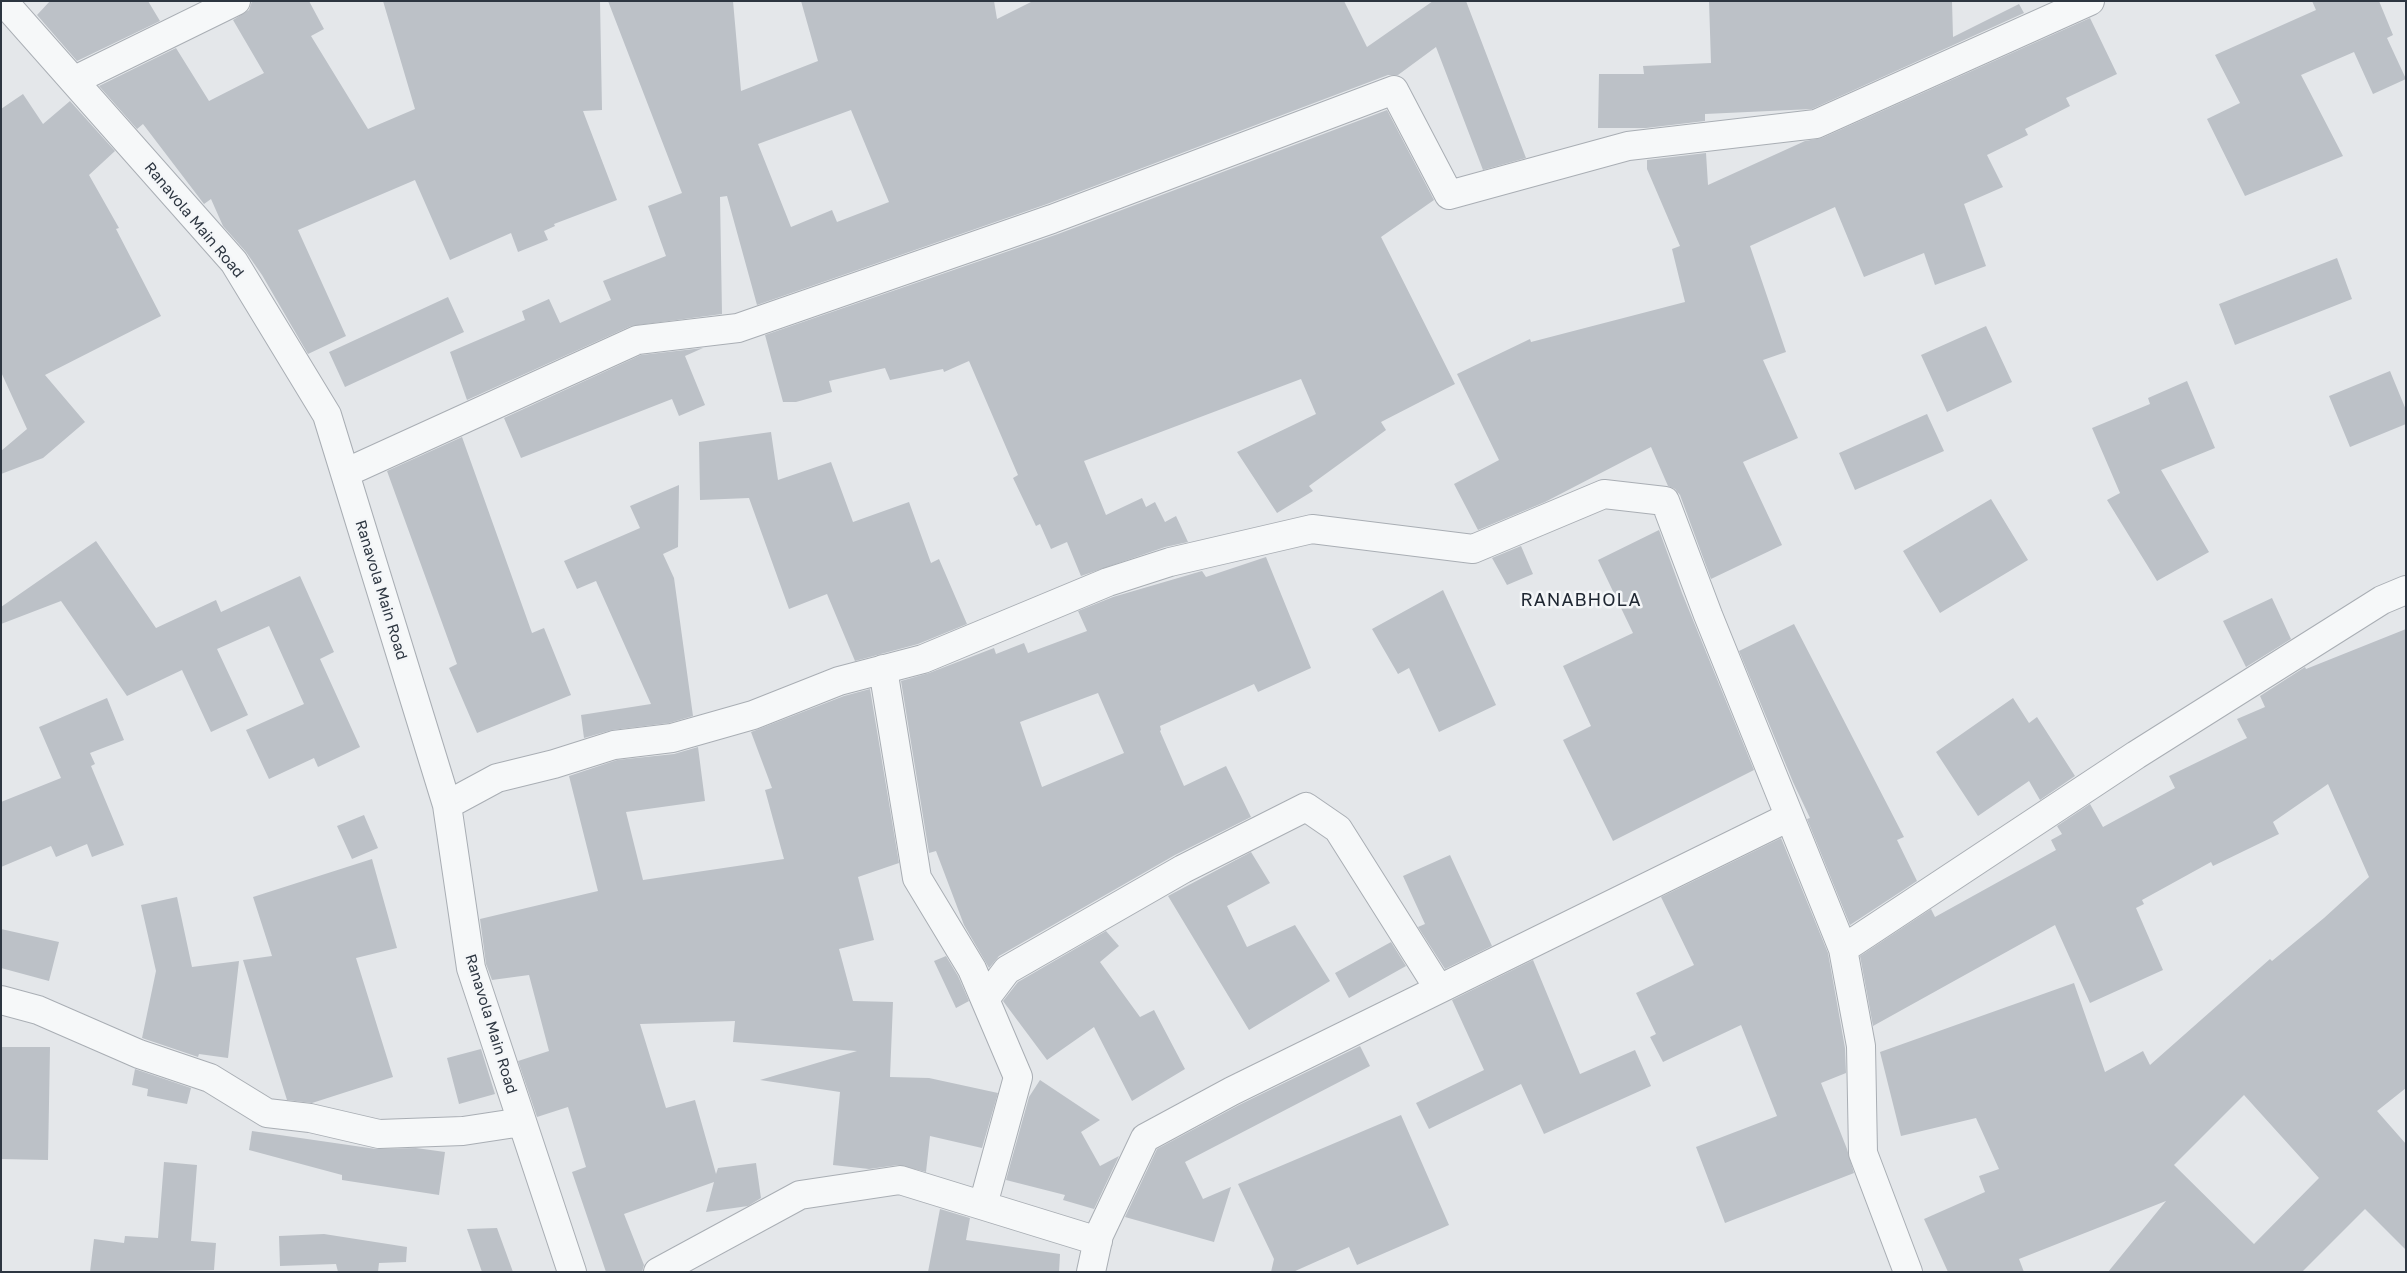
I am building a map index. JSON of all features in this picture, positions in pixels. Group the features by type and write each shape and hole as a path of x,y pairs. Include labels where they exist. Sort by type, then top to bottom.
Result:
{"street":[{"name":"Ranavola Main Road","path":"2,1 75,80 234,262 327,415 447,805 470,968 572,1272"},
{"path":"75,80 236,1"},
{"path":"345,473 637,340 738,328 1052,219 1394,90 1449,194 1628,146 1816,124 2090,1"},
{"path":"447,805 497,778 554,764 614,745 681,736 753,715 839,681 923,659 1108,582 1170,562 1312,530 1473,549 1604,494 1665,501 1708,615 1842,949 1861,1046 1863,1153 1908,1272"},
{"path":"1842,949 2136,756 2382,600 2406,590"},
{"path":"883,669 917,878 972,969 1018,1077 983,1205"},
{"path":"985,999 1007,970 1183,869 1306,807 1338,829 1439,990"},
{"path":"1091,1272 1098,1241 1144,1138 1232,1091 1789,817"},
{"path":"1,1000 38,1010 139,1054 210,1078 267,1113 310,1118 380,1134 463,1131 522,1122"},
{"path":"658,1272 800,1195 900,1180 1098,1241"}],"building":[{"path":"50,1 148,1 160,21 77,61 37,15"},
{"path":"252,1 309,1 324,29 311,36 368,129 415,109 383,1 600,1 602,110 583,111 617,200 554,224 555,226 544,231 548,240 518,252 511,233 450,260 415,180 298,230 346,336 308,354 262,275 246,252 223,226 211,199 204,204 143,124 137,129 99,86 176,48 209,101 264,73 233,20 249,10"},
{"path":"608,1 733,1 741,91 818,61 801,1 994,1 997,19 1033,1 1344,1 1367,47 1433,1 1466,1 1526,158 1483,170 1436,47 1398,75 1388,75 1047,204 757,305 727,196 720,197 722,314 631,326 467,400 450,352 525,320 522,311 549,299 560,323 611,300 603,281 666,256 648,206 682,193","holes":["851,110 889,202 837,222 832,210 791,227 758,144"]},
{"path":"1709,1 1952,1 1953,37 2019,4 2024,13 1812,109 1705,114 1705,121 1646,128 1598,128 1599,74 1644,74 1643,66 1711,63"},
{"path":"2312,1 2379,1 2393,35 2387,38 2406,79 2373,94 2354,52 2301,75 2343,156 2245,196 2207,119 2240,103 2215,55 2316,10"},
{"path":"2090,18 2117,74 2066,98 2070,106 2025,129 2028,135 1987,155 2003,187 1964,204 1986,266 1935,285 1924,253 1864,277 1835,207 1750,246 1786,352 1763,360 1798,438 1743,462 1782,545 1711,579 1680,495 1675,489 1668,486 1651,447 1545,502 1478,530 1454,484 1499,460 1457,374 1530,339 1531,342 1685,302 1672,249 1680,246 1647,169 1647,160 1706,153 1708,185 1805,141 1822,138"},
{"path":"23,94 43,124 70,101 115,151 89,175 119,228 116,229 161,316 45,375 85,422 43,458 1,474 1,451 27,429 1,372 1,109"},
{"path":"1387,110 1434,200 1381,237 1455,384 1381,422 1386,430 1309,486 1313,491 1277,513 1237,452 1316,414 1301,379 1084,461 1106,515 1142,498 1146,507 1155,502 1165,522 1176,516 1188,542 1165,547 1081,576 1067,542 1051,549 1040,524 1036,526 1013,478 1018,475 969,361 944,372 943,369 890,380 885,368 829,381 832,392 796,402 783,402 765,335 1058,234"},
{"path":"2337,258 2352,299 2235,345 2219,304"},
{"path":"448,297 464,332 345,387 329,352"},
{"path":"1986,326 2012,382 1947,412 1921,355"},
{"path":"703,348 685,356 705,405 679,416 672,399 521,458 504,418 641,355"},
{"path":"2390,371 2406,410 2406,424 2350,447 2329,396"},
{"path":"2187,381 2215,448 2161,470 2209,552 2157,581 2107,500 2120,493 2092,428 2150,404 2148,398"},
{"path":"1927,414 1944,451 1855,490 1839,453"},
{"path":"771,432 778,480 831,462 853,522 909,502 931,563 939,559 967,624 918,644 855,661 827,594 789,609 749,498 700,500 699,442"},
{"path":"462,437 532,633 544,628 571,695 477,733 449,668 457,664 387,471"},
{"path":"679,485 678,547 663,554 674,578 693,716 669,723 612,730 584,738 581,715 651,704 596,581 577,589 564,561 640,528 630,506"},
{"path":"1991,499 2028,560 1940,613 1903,551"},
{"path":"1659,530 1682,593 1754,770 1613,841 1563,740 1591,726 1563,666 1633,633 1598,560"},
{"path":"96,541 156,628 216,600 221,612 300,576 334,652 320,659 360,747 318,767 314,758 269,779 246,730 304,704 269,626 217,649 248,715 211,732 182,670 127,696 61,601 1,624 1,607"},
{"path":"1521,546 1533,574 1507,585 1492,558"},
{"path":"1266,557 1311,668 1258,692 1254,684 1160,726 1160,731 1184,786 1226,766 1251,817 1175,855 999,956 989,968 964,925 936,851 929,853 901,681 929,673 994,648 996,654 1024,643 1028,653 1087,631 1078,611 1113,597 1202,571 1206,577","holes":["1098,693 1124,753 1042,787 1020,722"]},
{"path":"1443,590 1496,705 1439,732 1409,668 1398,674 1372,629"},
{"path":"2272,598 2291,639 2246,667 2223,621"},
{"path":"1794,624 1904,837 1897,840 1917,881 1850,925 1807,819 1810,818 1793,782 1739,651"},
{"path":"2406,629 2406,1088 2377,1111 2406,1144 2406,1250 2365,1209 2302,1272 2108,1272 2166,1201 2019,1259 2024,1272 1948,1272 1924,1219 1985,1192 1979,1176 1999,1169 1976,1118 1901,1136 1880,1052 2074,983 2105,1072 2143,1051 2150,1065 2270,959 2272,961 2324,918 2369,877 2328,784 2273,822 2279,834 2213,866 2211,862 2142,900 2144,904 2136,908 2163,970 2090,1003 2055,925 1873,1026 1860,956 1931,909 1935,917 2056,850 2051,840 2062,834 2057,826 2090,804 2103,827 2175,788 2169,776 2247,738 2237,719 2265,707 2260,696 2305,667 2306,669","holes":["2244,1095 2319,1178 2254,1244 2174,1165"]},
{"path":"870,689 899,863 858,877 874,940 839,949 853,1001 893,1002 890,1077 929,1078 998,1093 982,1148 930,1136 926,1172 898,1165 869,1169 833,1165 840,1092 760,1080 857,1051 733,1042 735,1021 640,1024 666,1108 695,1100 716,1174 718,1168 756,1163 761,1198 748,1206 706,1212 714,1182 624,1214 644,1265 642,1272 606,1272 572,1172 586,1167 568,1107 537,1117 518,1061 549,1051 529,975 492,980 486,964 480,919 598,891 569,776 617,760 674,754 698,747 705,801 626,812 643,880 784,859 765,790 772,788 751,732 844,696"},
{"path":"107,698 124,740 90,753 95,764 91,766 124,845 92,857 87,844 56,857 51,846 1,867 1,802 61,778 39,727"},
{"path":"2013,698 2029,723 2037,717 2075,776 2040,800 2029,781 1978,816 1936,752"},
{"path":"364,815 378,848 352,859 337,826"},
{"path":"1781,838 1828,953 1845,1048 1846,1073 1821,1083 1847,1149 1854,1173 1725,1223 1696,1147 1777,1116 1741,1025 1663,1062 1650,1037 1656,1034 1636,993 1694,965 1661,897"},
{"path":"1251,852 1270,883 1227,906 1247,947 1295,925 1330,981 1249,1030 1168,896"},
{"path":"1450,855 1492,946 1445,969 1418,927 1425,924 1403,876"},
{"path":"372,859 397,948 356,958 393,1077 312,1103 287,1100 243,960 272,956 253,897"},
{"path":"177,897 192,967 239,961 228,1058 199,1054 198,1057 142,1038 156,971 141,905"},
{"path":"1,929 59,942 49,981 1,968"},
{"path":"1106,931 1119,946 1100,962 1140,1017 1154,1010 1185,1069 1132,1101 1094,1027 1047,1060 1003,1001 1018,982"},
{"path":"1391,942 1406,966 1349,998 1335,973"},
{"path":"946,956 958,976 969,1001 956,1008 934,961"},
{"path":"1533,960 1580,1074 1635,1050 1651,1086 1544,1134 1521,1084 1429,1129 1416,1103 1484,1070 1452,1000"},
{"path":"1360,1046 1370,1066 1185,1162 1203,1199 1231,1187 1214,1242 1125,1217 1157,1149 1239,1105"},
{"path":"1,1047 50,1047 48,1160 1,1159"},
{"path":"481,1049 495,1094 459,1104 447,1058"},
{"path":"135,1069 191,1088 187,1104 147,1096 148,1089 132,1085"},
{"path":"1040,1080 1100,1120 1081,1132 1100,1166 1119,1156 1094,1209 1063,1200 1065,1195 1006,1180 1029,1097"},
{"path":"1401,1115 1449,1225 1357,1265 1349,1247 1293,1272 1271,1272 1274,1259 1238,1184"},
{"path":"252,1131 376,1149 416,1148 445,1152 439,1195 342,1180 342,1175 249,1150"},
{"path":"164,1162 197,1165 191,1241 216,1243 214,1270 90,1272 94,1239 124,1243 125,1236 158,1238"},
{"path":"940,1209 970,1218 966,1240 1060,1254 1059,1272 928,1272"},
{"path":"497,1228 513,1272 482,1272 467,1229"},
{"path":"324,1234 407,1247 406,1262 379,1263 378,1272 338,1272 336,1264 280,1266 279,1236"}],"district":[{"name":"RANABHOLA","path":"1581,600"}]}
